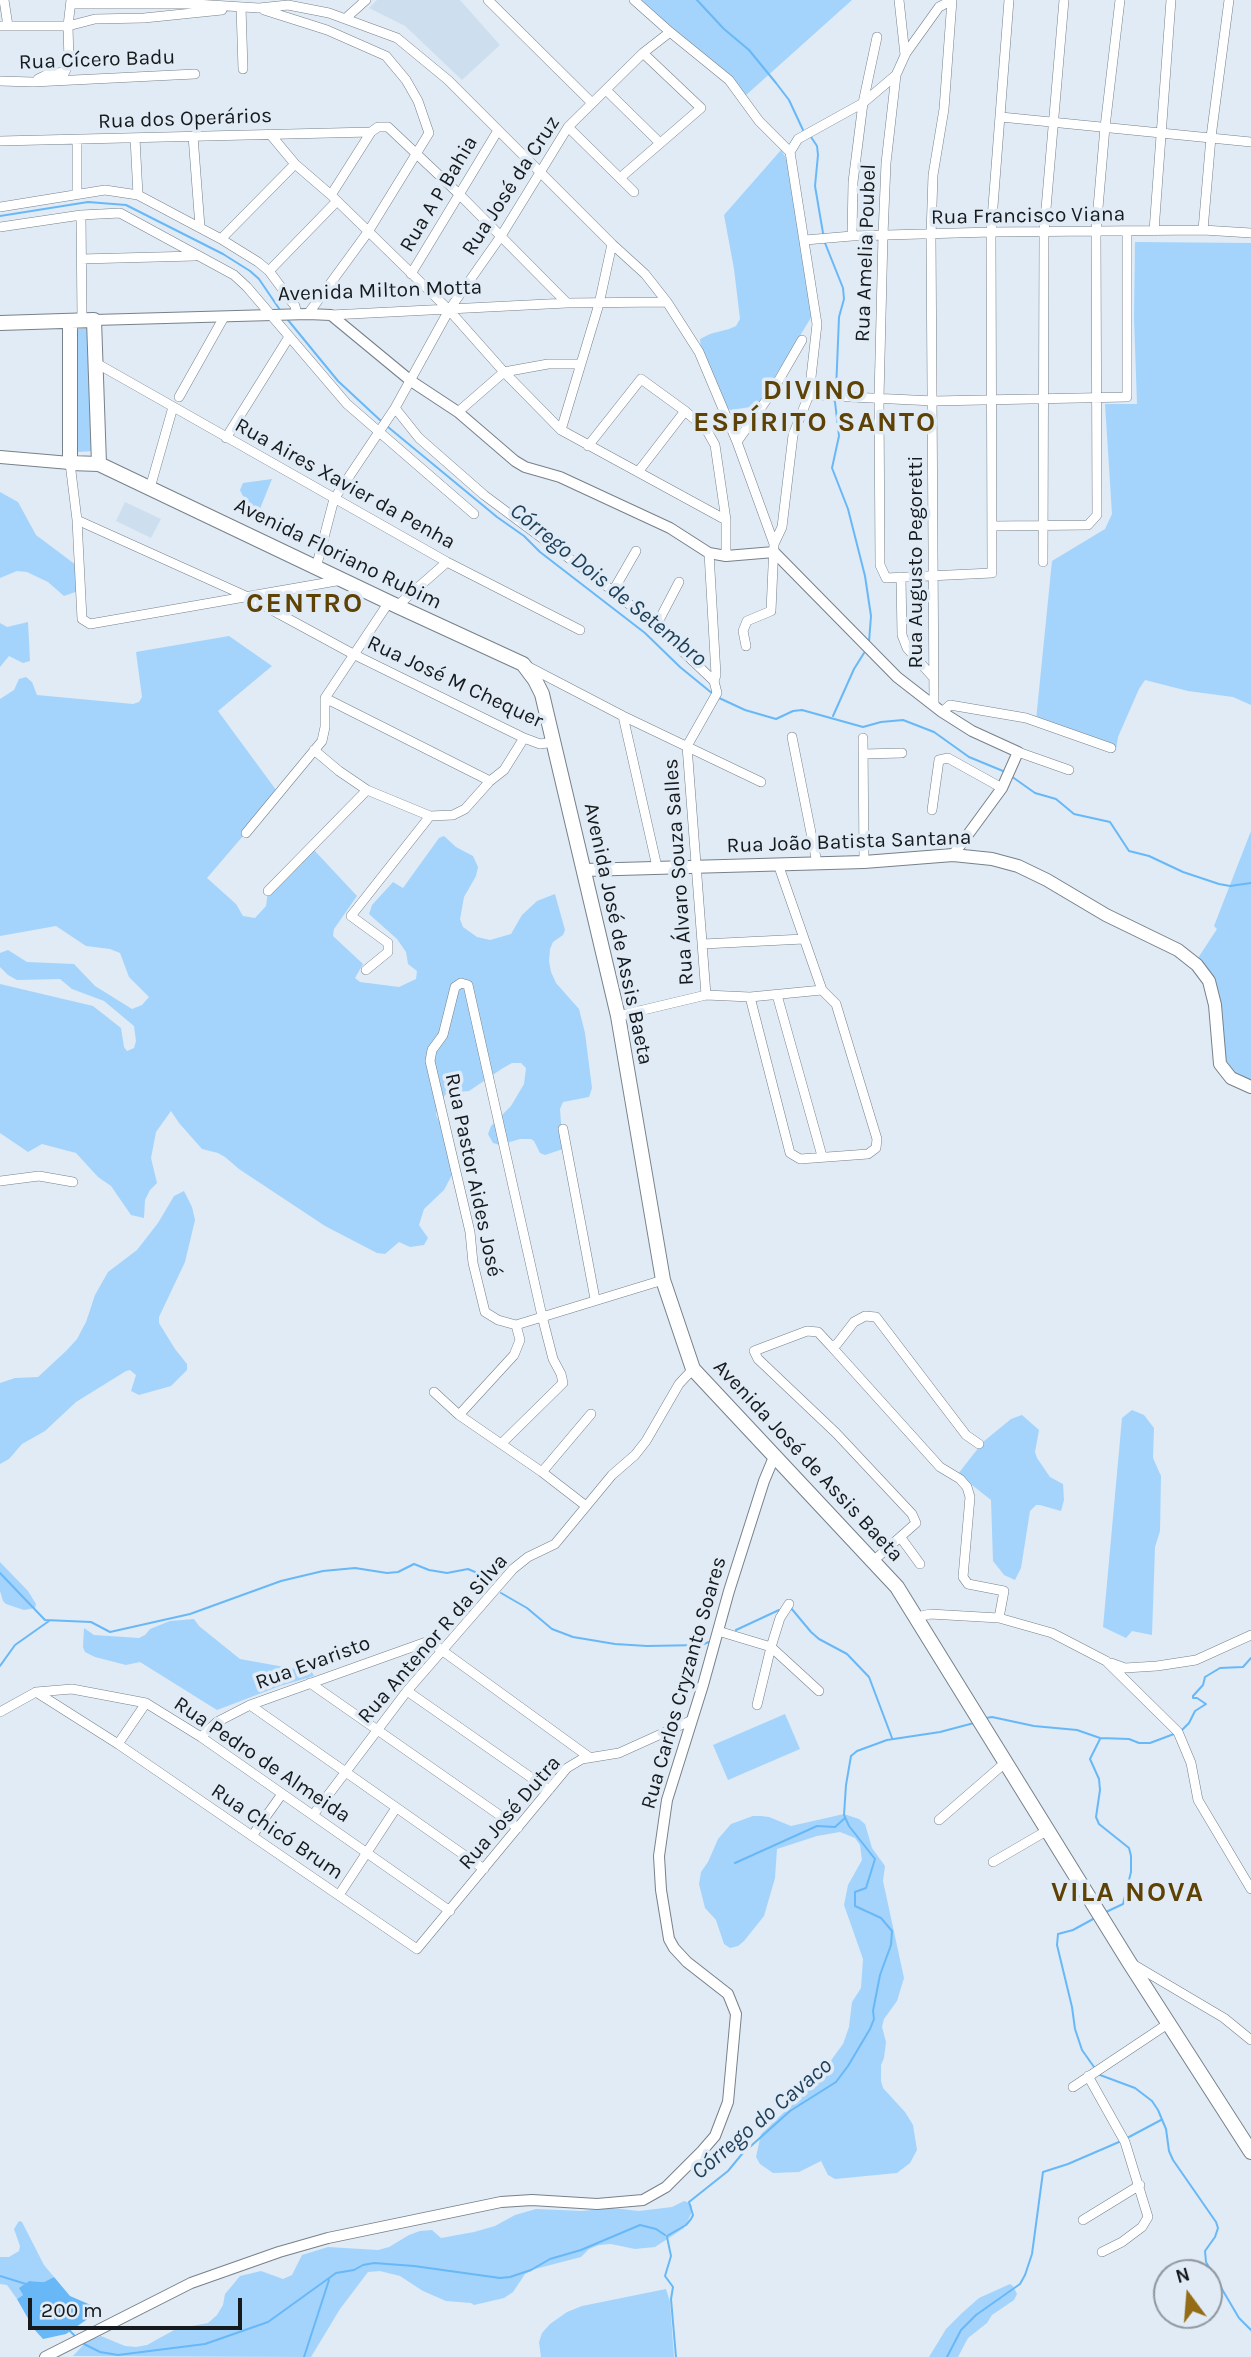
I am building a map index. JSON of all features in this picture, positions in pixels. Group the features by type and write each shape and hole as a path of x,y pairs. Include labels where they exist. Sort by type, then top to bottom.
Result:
{"main road":[{"name":"Avenida Milton Motta","path":"0,323 82,321"},
{"path":"0,457 99,464 96,363 82,321"},
{"path":"70,463 82,321"},
{"name":"Avenida Floriano Rubim","path":"99,464 523,664"},
{"name":"Avenida José de Assis Baeta","path":"523,664 542,694 554,742 618,1016 663,1280 694,1369 897,1587 1129,1962 1251,2152"},
{"name":"Rua João Batista Santana","path":"583,870 864,862 953,855 992,859 1018,866 1105,915 1178,950 1197,965 1209,981 1215,1005 1220,1064 1231,1078 1251,1087"}],"street":[{"path":"4,0 4,26 68,26 95,19 144,18 195,6"},
{"path":"346,18 366,0"},
{"path":"488,0 592,103"},
{"path":"634,0 729,79 759,121 790,152 806,240 817,324 808,395 793,435 782,527 774,548 771,611 747,621 743,631 746,646"},
{"path":"899,0 905,55"},
{"path":"790,152 798,139 863,103 896,75 905,55 939,8 952,0"},
{"name":"Rua Augusto Pegoretti","path":"938,708 932,676 934,401 931,235 933,175 944,109 952,0"},
{"path":"932,676 906,648 902,635 901,577 992,573 992,232 1009,0"},
{"path":"1043,562 1044,232 1064,0"},
{"path":"992,526 1088,525 1097,515 1096,231 1120,0"},
{"path":"1154,231 1171,0"},
{"path":"1203,230 1228,0"},
{"path":"33,82 48,74 65,72 69,62 68,26 71,2 259,8 288,5 346,18 397,38 448,80 540,175 645,274 667,302 699,352 737,442 774,548 897,677 938,708 972,731 1018,752 1069,770"},
{"path":"95,19 97,4"},
{"path":"143,5 144,18"},
{"path":"241,7 243,69"},
{"path":"0,207 105,190 138,195 221,239 269,271 303,314 368,232 429,133 418,101 406,80 386,56 327,30 259,8"},
{"name":"Rua José da Cruz","path":"316,568 334,499 396,408 449,310 501,236 568,127 643,53 670,32"},
{"path":"852,236 853,182 863,103 877,37"},
{"path":"620,178 701,108 643,53"},
{"name":"Rua Cícero Badu","path":"0,81 33,82 195,74"},
{"name":"Rua Amelia Poubel","path":"896,75 886,163 883,235 879,398 880,565 886,578 901,577"},
{"path":"606,90 660,144"},
{"path":"1002,117 1251,142"},
{"name":"Rua dos Operários","path":"0,141 370,132 378,127 388,127 417,155"},
{"path":"568,127 634,192"},
{"path":"269,271 334,198 370,132"},
{"name":"Rua A P Bahia","path":"411,274 497,132"},
{"path":"270,134 295,163 449,310 561,430 726,520"},
{"path":"193,136 200,227"},
{"path":"135,138 138,195"},
{"path":"77,140 77,194"},
{"path":"417,155 567,303"},
{"path":"221,239 295,163"},
{"path":"0,227 81,215 120,213 234,275 247,286 348,404 474,514"},
{"path":"81,215 82,321"},
{"name":"Rua Francisco Viana","path":"806,240 992,232 1203,230 1251,233"},
{"path":"808,395 934,401 1127,397 1127,232"},
{"path":"561,430 599,304 612,244"},
{"path":"81,259 196,256"},
{"name":"Avenida Milton Motta","path":"82,321 331,315 567,303 667,302"},
{"path":"331,315 411,381 458,412 525,467 560,477 657,522 709,553 726,556 774,548"},
{"path":"178,397 224,317"},
{"path":"226,438 289,337"},
{"path":"737,442 772,392 802,340"},
{"name":"Rua Aires Xavier da Penha","path":"96,363 447,562 580,630"},
{"path":"458,412 504,372 548,364 581,364"},
{"path":"588,446 641,379 685,411 706,429 715,445 726,520 726,556"},
{"path":"150,488 173,407"},
{"path":"396,408 419,438 484,495 613,591 656,626 714,681"},
{"path":"638,472 685,411"},
{"path":"70,463 77,520 82,619 90,624 344,580"},
{"name":"Rua José M Chequer","path":"77,520 248,597 353,654 524,737 540,744 554,742"},
{"path":"613,591 636,551"},
{"path":"687,747 717,693 714,681 716,675 709,553"},
{"path":"246,833 322,741 325,698 353,654 393,604 447,562"},
{"path":"656,626 679,582"},
{"name":"Avenida Floriano Rubim","path":"523,664 623,716 761,782"},
{"path":"542,694 560,683"},
{"path":"325,698 490,781"},
{"path":"938,708 950,705 1026,718 1111,748"},
{"path":"623,716 657,867"},
{"path":"314,750 367,790 430,817 453,815 466,809 490,781 504,770 524,737"},
{"path":"792,737 817,863"},
{"path":"863,738 864,862"},
{"name":"Rua Álvaro Souza Salles","path":"687,747 706,995"},
{"path":"953,855 1004,783 1018,752"},
{"path":"864,754 902,753"},
{"path":"932,810 939,760 948,758 1004,783"},
{"path":"268,891 367,790"},
{"path":"366,970 388,953 388,943 351,916 430,817"},
{"path":"750,998 790,1153 800,1159 868,1154 876,1148 877,1139 836,1004 822,990 778,864"},
{"path":"703,944 804,939"},
{"name":"Rua Pastor Aides José","path":"516,1325 498,1320 485,1312 473,1263 470,1232 430,1062 432,1050 443,1035 455,987 461,983 468,985 542,1316"},
{"path":"618,1016 706,995 750,998 822,990"},
{"path":"777,995 822,1156"},
{"path":"563,1129 595,1299"},
{"path":"0,1181 39,1176 73,1182"},
{"path":"459,1415 514,1355 520,1340 516,1325 663,1280"},
{"path":"501,1444 563,1383 553,1359 542,1316"},
{"path":"831,1346 837,1344 854,1322 865,1316 876,1317 966,1435 979,1444"},
{"path":"873,1562 916,1523 912,1514 836,1433 758,1359 754,1351 807,1331 818,1332 940,1467 960,1479 967,1487 970,1497 963,1577 968,1584 1004,1591 999,1618"},
{"name":"Rua Antenor R da Silva","path":"313,1815 407,1691 513,1569 528,1557 555,1544 646,1441 679,1384 694,1369"},
{"path":"434,1392 459,1415 586,1506"},
{"path":"542,1472 591,1414"},
{"name":"Rua Carlos Cryzanto Soares","path":"45,2357 191,2283 328,2238 501,2202 532,2200 597,2204 643,2200 666,2187 715,2136 724,2114 736,2014 728,1994 687,1962 674,1948 666,1927 659,1856 667,1800 764,1481 774,1457"},
{"path":"901,1538 920,1564"},
{"path":"757,1705 780,1618 789,1604"},
{"path":"917,1617 930,1614 999,1618 1052,1633 1125,1668 1196,1660 1251,1635"},
{"path":"718,1631 771,1647 819,1691"},
{"name":"Rua Evaristo","path":"201,1737 217,1722 250,1705 310,1683 429,1641 443,1649"},
{"path":"443,1649 589,1757"},
{"path":"1106,1661 1178,1732 1191,1763 1198,1800 1251,1889"},
{"path":"310,1683 518,1828"},
{"name":"Rua Pedro de Almeida","path":"36,1692 72,1689 146,1703 201,1737 450,1912"},
{"path":"407,1691 549,1790"},
{"path":"0,1713 36,1692"},
{"name":"Rua Chicó Brum","path":"36,1692 118,1744 417,1949"},
{"path":"118,1744 146,1703"},
{"path":"250,1705 484,1869"},
{"name":"Rua José Dutra","path":"417,1949 567,1768 589,1757 618,1753 692,1720"},
{"path":"939,1820 1006,1762"},
{"path":"251,1836 282,1794"},
{"path":"339,1895 396,1808"},
{"path":"993,1862 1048,1830"},
{"path":"1129,1962 1224,2018 1251,2040"},
{"path":"1145,1986 1150,1979 1160,1978"},
{"path":"1073,2087 1169,2023"},
{"path":"1088,2076 1125,2142 1148,2217 1142,2227 1122,2242 1102,2252"},
{"path":"1083,2220 1140,2185"}],"shaded area":[{"path":"377,0 460,0 500,45 462,80 405,26 369,8"},
{"path":"633,0 852,0 745,96"},
{"path":"781,150 790,164 812,316 757,406 731,410 727,408 701,349 700,339 736,326 740,319 724,215"},
{"path":"1135,242 1251,243 1251,705 1233,697 1188,691 1145,680 1118,737 1116,750 1036,720 1052,561 1105,529 1112,514 1105,404 1137,404"},
{"path":"75,329 91,329 95,451 78,452"},
{"path":"272,479 255,521 240,490 243,483"},
{"path":"0,492 18,502 36,535 76,565 78,591 64,596 48,582 27,572 17,571 0,578"},
{"path":"125,502 161,519 151,538 116,521"},
{"path":"28,622 30,661 23,663 9,656 0,667 0,623 7,627"},
{"path":"229,636 272,666 218,711 279,794 207,878 236,904 243,916 255,918 266,906 268,891 314,850 357,896 334,929 333,936 363,964 355,978 360,982 399,987 416,979 417,971 408,964 406,952 397,939 369,914 372,905 393,882 403,888 439,838 444,836 456,847 473,856 478,867 464,897 460,919 463,927 477,937 490,940 511,934 522,915 537,901 555,894 565,930 563,935 553,942 549,961 556,983 579,1009 592,1088 589,1097 563,1102 560,1109 563,1149 545,1155 540,1153 531,1139 500,1145 493,1143 488,1134 491,1126 511,1106 524,1084 526,1068 521,1063 512,1063 469,1091 447,1093 439,1102 436,1115 453,1173 444,1190 424,1209 419,1225 428,1238 424,1245 410,1247 399,1242 385,1254 377,1253 325,1226 225,1157 202,1149 171,1111 156,1132 151,1158 157,1183 145,1200 144,1218 131,1215 111,1186 98,1177 76,1153 42,1144 28,1152 0,1133 0,984 93,1006 121,1028 127,1051 134,1048 136,1041 134,1026 104,1001 72,989 60,979 17,980 0,967 0,953 8,950 27,962 74,964 95,986 132,1009 142,1005 149,997 129,977 120,953 86,946 56,926 0,936 0,699 14,690 19,679 26,677 32,682 37,695 133,704 139,702 142,697 136,652"},
{"path":"1251,831 1251,1087 1243,1085 1224,1062 1218,990 1210,972 1198,958 1217,929 1214,926"},
{"path":"184,1191 195,1220 185,1262 159,1317 159,1323 187,1364 187,1370 171,1386 139,1395 131,1391 136,1375 130,1370 126,1371 76,1402 45,1431 22,1444 9,1459 0,1464 0,1383 15,1378 38,1377 66,1351 77,1339 95,1295 108,1272 137,1250 174,1196"},
{"path":"1132,1410 1144,1415 1154,1428 1153,1458 1161,1476 1160,1531 1155,1547 1152,1635 1132,1631 1126,1638 1103,1627 1122,1418"},
{"path":"1022,1415 1039,1430 1035,1452 1037,1458 1050,1477 1063,1484 1064,1500 1061,1511 1036,1505 1030,1511 1021,1568 1015,1580 1004,1575 993,1561 991,1500 958,1474 983,1442 1011,1419"},
{"path":"0,1562 28,1591 36,1604 35,1608 24,1610 3,1601 0,1591"},
{"path":"194,1619 240,1659 312,1672 314,1676 217,1710 140,1662 126,1665 95,1657 85,1652 83,1647 84,1628 94,1635 139,1638 150,1629 170,1621"},
{"path":"785,1714 800,1749 728,1780 713,1745"},
{"path":"844,1814 865,1824 872,1848 885,1866 883,1881 904,1978 897,2001 884,2019 882,2027 886,2042 881,2081 883,2088 913,2125 917,2150 910,2163 897,2173 835,2179 828,2175 821,2161 799,2172 773,2173 760,2164 756,2157 761,2134 813,2085 843,2044 849,2027 852,2002 861,1988 863,1959 844,1905 848,1885 862,1860 860,1845 855,1838 840,1832 817,1836 777,1849 775,1878 764,1916 744,1941 730,1948 724,1944 716,1920 705,1908 699,1884 701,1872 718,1839 731,1824 761,1816 791,1826"},
{"path":"684,2201 692,2206 684,2228 655,2247 635,2249 611,2244 599,2245 589,2249 581,2257 525,2274 513,2292 504,2298 474,2305 446,2301 423,2291 400,2276 380,2271 368,2272 340,2309 311,2357 73,2356 87,2341 101,2336 125,2346 136,2347 147,2345 176,2329 208,2323 217,2315 225,2294 240,2276 261,2271 283,2279 292,2275 302,2255 328,2247 378,2250 420,2231 432,2230 441,2238 474,2232 536,2209 582,2211 612,2208 639,2211 672,2207"},
{"path":"19,2221 22,2222 44,2265 54,2277 44,2282 29,2281 20,2288 23,2295 17,2299 7,2285 0,2284 0,2257 9,2257 19,2251 14,2229"},
{"path":"54,2277 70,2296 93,2306 94,2311 89,2318 66,2334 43,2339 17,2299 23,2295 19,2288 29,2281 44,2282"},
{"path":"1010,2284 1017,2294 1014,2300 992,2315 987,2323 968,2338 958,2357 929,2357 946,2329 962,2313 979,2298"},
{"path":"666,2289 670,2302 674,2357 541,2357 539,2342 542,2333 567,2312 582,2306"}],"waterway":[{"path":"697,0 724,29 749,50 776,83 789,100 803,130"},
{"path":"811,137 817,146 815,186 823,233"},
{"name":"Córrego Dois de Setembro","path":"0,216 88,202 126,205 223,254 250,271 259,279 280,310"},
{"path":"825,243 843,288 844,299 839,317 836,391"},
{"name":"Córrego Dois de Setembro","path":"288,320 338,381 381,421"},
{"path":"835,402 839,436 832,468 848,509 865,576 871,616 869,642"},
{"name":"Córrego Dois de Setembro","path":"388,427 524,536 540,552 645,633 713,694"},
{"path":"833,716 864,653"},
{"name":"Córrego Dois de Setembro","path":"717,697 745,710 776,719 802,710 863,727 903,720 934,732 969,757 1003,771"},
{"name":"Córrego Dois de Setembro","path":"1011,776 1035,793 1056,799 1074,814 1110,822 1129,851 1149,856 1183,872 1219,884 1230,886 1251,883"},
{"path":"0,1573 45,1620 91,1622 110,1632 190,1614 281,1581 323,1571 355,1568 387,1573 398,1572 414,1564 447,1573 468,1569 475,1572 490,1587"},
{"path":"501,1593 527,1608 552,1629 573,1637 647,1646 701,1645 709,1642"},
{"path":"791,1608 811,1632 847,1654 869,1677 892,1738"},
{"path":"736,1630 779,1610"},
{"path":"0,1666 15,1645 49,1621"},
{"name":"Córrego do Cavaco","path":"1182,1730 1195,1711 1206,1704 1193,1698 1203,1685 1205,1677 1220,1668 1243,1667 1251,1658"},
{"name":"Córrego do Cavaco","path":"986,1718 1077,1730 1100,1738 1129,1739 1139,1743 1150,1743 1174,1734"},
{"name":"Córrego do Cavaco","path":"667,2236 691,2219 693,2215 689,2202 728,2171 742,2154 790,2111 836,2082 874,2019 880,1975 891,1945 892,1931 881,1918 855,1906 855,1892 866,1888 875,1859 849,1826 844,1815 851,1756 857,1751 887,1740 940,1732 974,1723"},
{"path":"1100,1739 1090,1759 1099,1779 1096,1817 1099,1824 1129,1848 1131,1856 1131,1872 1123,1904 1106,1912"},
{"path":"735,1863 817,1826 835,1827 845,1818"},
{"path":"1094,2067 1082,2050 1075,2029 1057,1945 1058,1934 1073,1930 1095,1918"},
{"path":"1100,2075 1135,2088 1152,2101 1158,2110 1166,2129 1173,2160 1218,2228 1205,2251 1206,2262 1239,2318 1251,2330"},
{"path":"1129,2137 1161,2120"},
{"path":"947,2357 961,2330 976,2315 1020,2284 1025,2275 1032,2254 1043,2172 1119,2142"},
{"name":"Córrego do Cavaco","path":"84,2344 100,2352 118,2355 205,2344 268,2322 336,2273 354,2270 363,2265 374,2263 414,2266 500,2278 531,2270 550,2259 581,2250 640,2225 656,2229 665,2235"},
{"path":"667,2237 671,2256 665,2276 673,2287 671,2299 676,2357"},
{"path":"0,2276 26,2284"},
{"name":"Córrego do Cavaco","path":"304,2357 329,2280"},
{"path":"70,2331 74,2335"}],"district":[{"name":"DIVINO ESPÍRITO SANTO","path":"815,407"},
{"name":"CENTRO","path":"305,604"},
{"name":"VILA NOVA","path":"1128,1893"}]}
